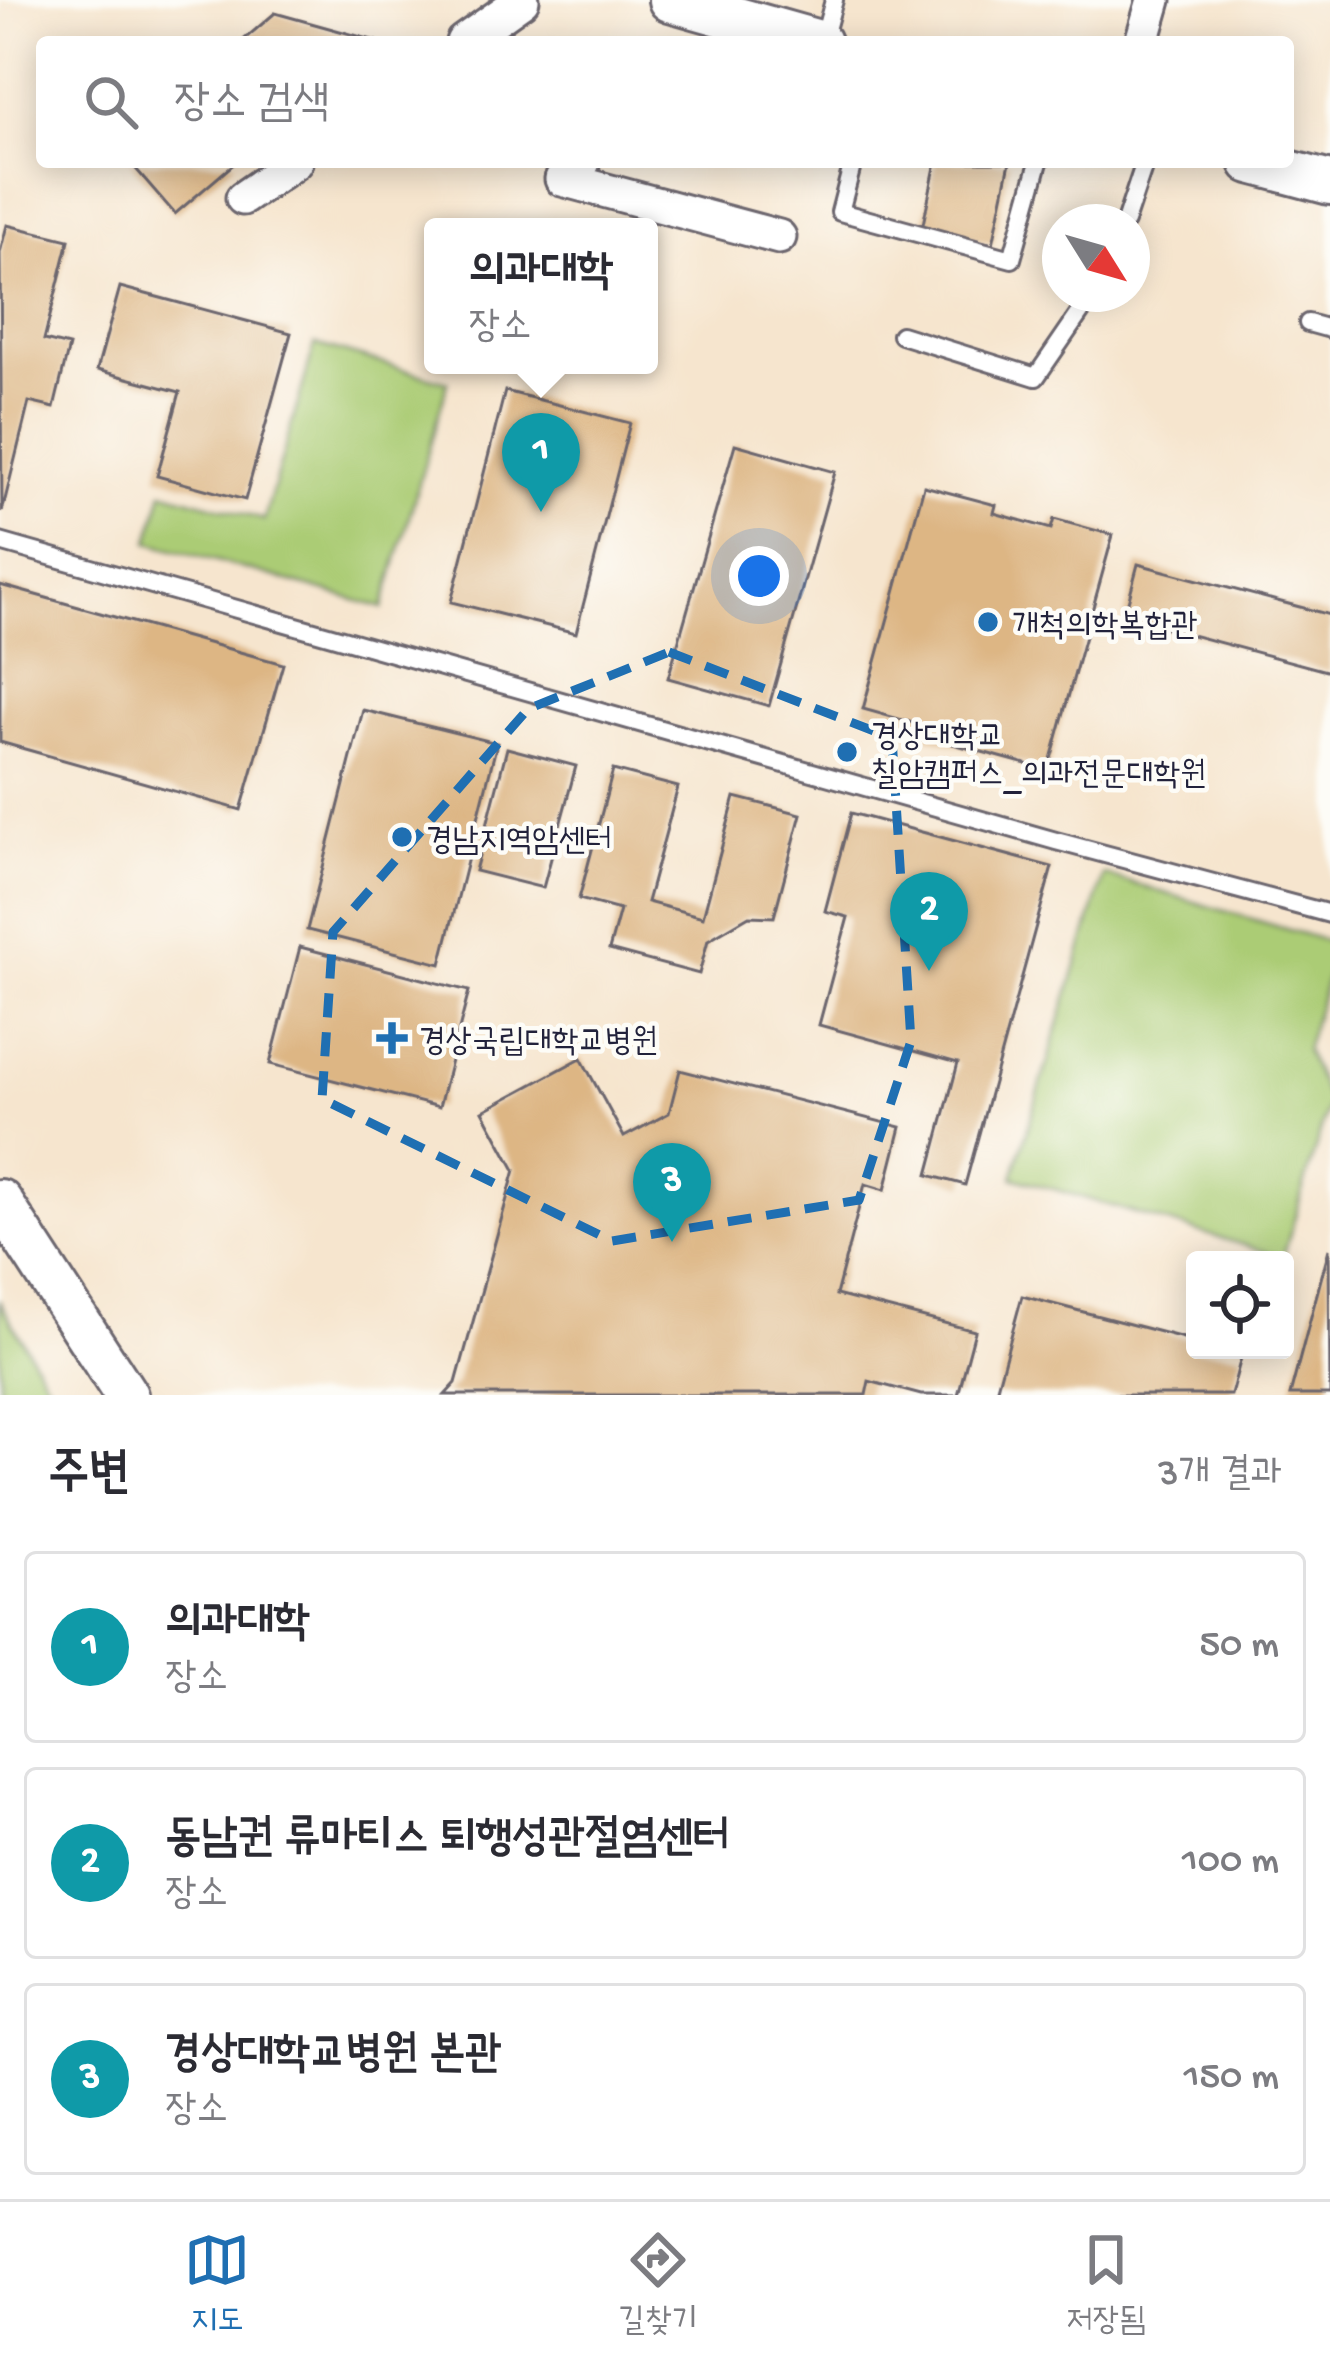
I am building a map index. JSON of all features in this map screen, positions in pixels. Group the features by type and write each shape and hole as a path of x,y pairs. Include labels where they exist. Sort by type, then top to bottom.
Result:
{"street":[{"path":"471,36 522,0"},
{"path":"670,0 743,33"},
{"path":"1144,36 1154,0"},
{"path":"243,198 286,168"},
{"path":"576,168 562,179 779,237"},
{"path":"1274,168 1330,183"},
{"path":"0,1201 126,1395"}],"lane":[{"path":"823,36 834,0"},
{"path":"852,168 840,212 1012,259 1037,168"},
{"path":"1131,204 1143,168"},
{"path":"901,335 1036,377 1081,312"},
{"path":"1308,323 1330,329"},
{"path":"0,542 1056,842 1330,914"}],"highlighted area":[{"path":"669,652 892,738 911,1041 859,1200 612,1241 322,1099 333,932 528,709"}],"green space":[{"path":"315,344 448,382 383,608 149,542 163,491 264,520"},
{"path":"1104,875 1330,942 1330,967 1305,1050 1329,1102 1285,1251 1263,1251 1013,1177"},
{"path":"0,1302 50,1388 54,1395 0,1395"}],"building":[{"path":"275,13 358,36 248,36"},
{"path":"135,168 229,168 175,214"},
{"path":"935,168 1009,168 993,244 922,229"},
{"path":"7,225 69,240 44,340 69,346 54,408 29,402 2,512 0,253"},
{"path":"120,287 291,333 245,500 157,476 180,392 97,370"},
{"path":"505,391 630,423 576,633 451,602"},
{"path":"735,444 835,472 769,706 668,678"},
{"name":"개척의학복합관","path":"924,486 996,505 994,513 1051,529 1054,519 1113,535 1048,770 927,737 917,724 863,709"},
{"path":"1138,564 1330,615 1330,672 1124,617"},
{"path":"0,585 283,664 241,810 0,742"},
{"name":"경남지역암센터","path":"363,710 497,743 441,964 307,930"},
{"path":"507,748 576,766 543,888 475,871"},
{"path":"613,770 678,787 647,902 703,917 735,797 801,814 774,917 749,916 708,940 699,974 609,950 620,910 579,899"},
{"path":"851,813 1052,867 965,1185 928,1175 958,1063 819,1025 848,917 825,911"},
{"path":"300,947 469,991 439,1107 270,1064"},
{"path":"581,1058 624,1137 669,1113 680,1070 901,1127 885,1190 865,1184 836,1295 975,1331 958,1395 921,1395 869,1381 866,1395 445,1395 456,1383 515,1170 483,1111"},
{"path":"1329,1249 1330,1395 1290,1395"},
{"path":"1022,1296 1186,1339 1186,1359 1241,1359 1231,1395 995,1395"}],"place":[{"name":"의과대학","path":"541,512"},
{"name":"개척의학복합관","path":"988,622"},
{"name":"경상대학교 칠암캠퍼스_의과전문대학원","path":"847,752"},
{"name":"경남지역암센터","path":"402,837"},
{"name":"동남권 류마티스 퇴행성관절염센터","path":"929,971"},
{"name":"경상국립대학교병원","path":"392,1038"},
{"name":"경상대학교병원 본관","path":"672,1242"}]}
